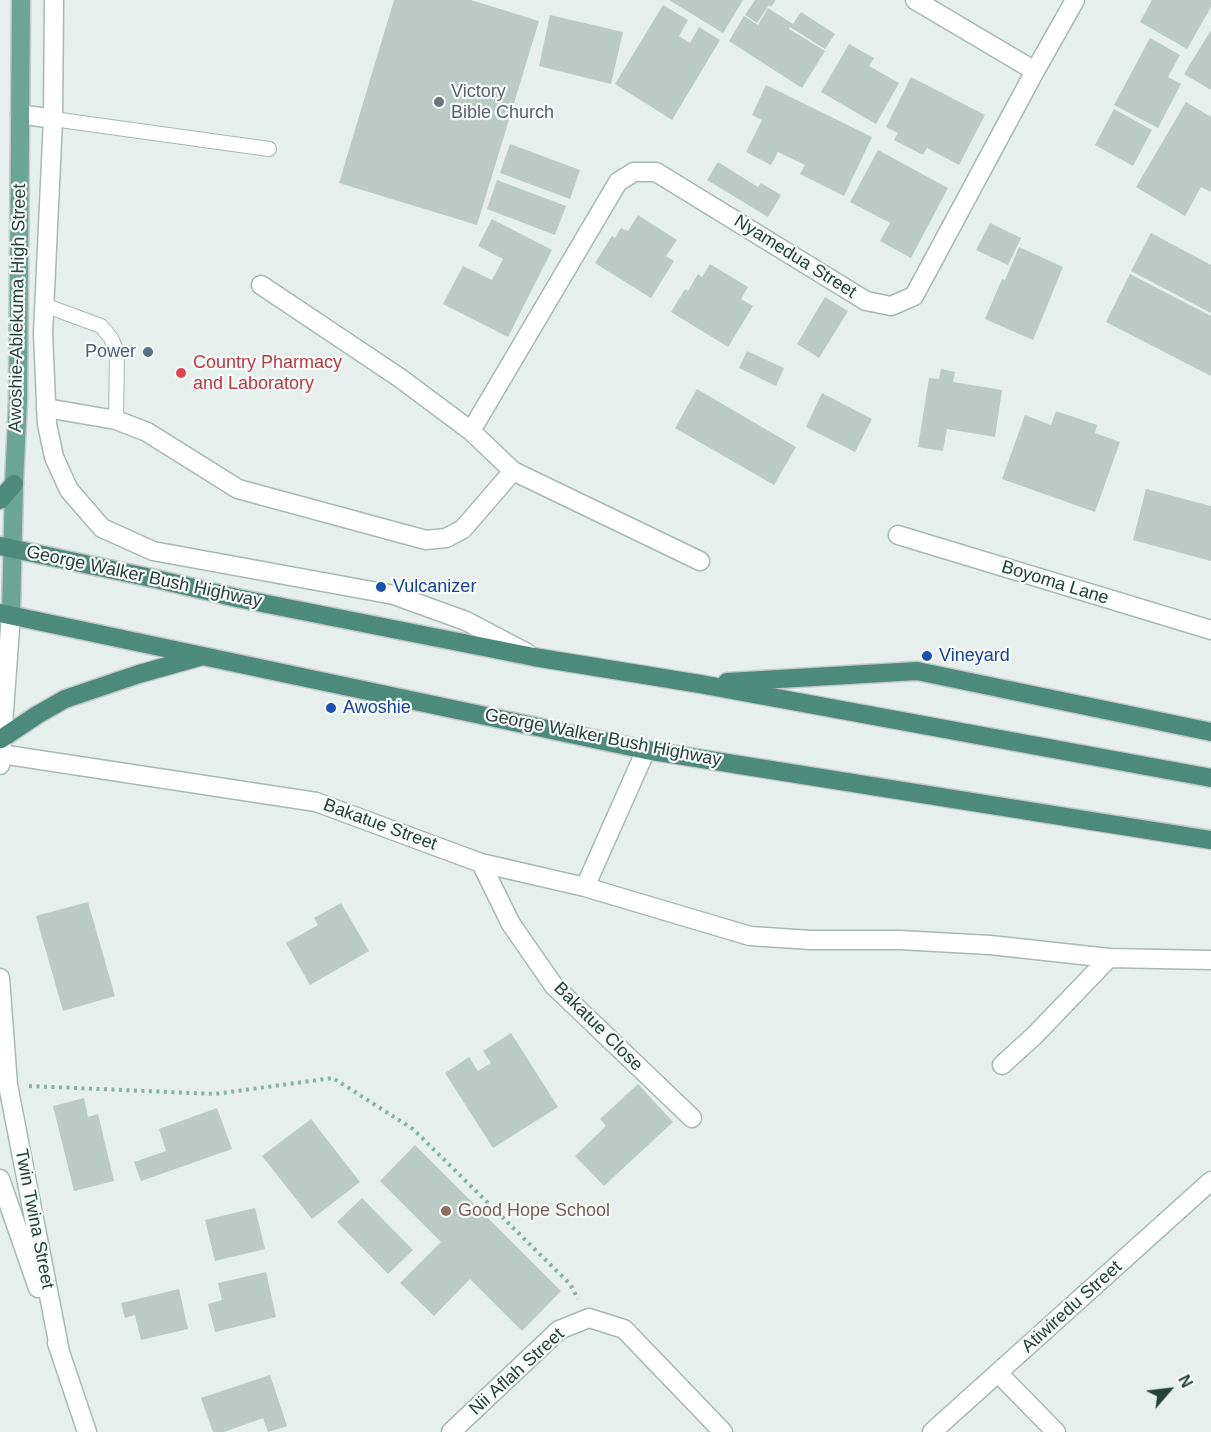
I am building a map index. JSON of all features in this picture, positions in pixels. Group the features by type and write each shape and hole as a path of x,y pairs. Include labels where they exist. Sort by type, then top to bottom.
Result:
{"highway":[{"path":"0,500 14,484"},
{"name":"George Walker Bush Highway","path":"7,548 237,598 534,657 700,684 1211,778"},
{"name":"George Walker Bush Highway","path":"4,611 646,750 1211,840"},
{"path":"1,747 37,715 65,699 139,674 206,656"},
{"path":"700,684 917,671 1211,732"}],"main road":[{"name":"Awoshie-Ablekuma High Street","path":"4,611 18,400 21,0"}],"street":[{"name":"Awoshie-Ablekuma High Street","path":"54,0 53,119 43,334 46,408 54,457 69,490 102,528 153,551"},
{"path":"915,0 1035,71"},
{"name":"Nyamedua Street","path":"471,431 618,182 634,172 656,172 866,301 891,306 914,296 1075,0"},
{"path":"20,114 53,119"},
{"path":"261,285 399,378 471,431 513,471 700,561"},
{"path":"46,408 116,420 147,432 238,489 426,540 446,538 463,529 513,471"},
{"name":"Boyoma Lane","path":"898,536 1211,630"},
{"name":"George Walker Bush Highway","path":"153,551 394,595 466,621 534,657"},
{"path":"0,765 4,611"},
{"name":"Bakatue Street","path":"1,747 316,801 481,863 585,887 750,936 811,940 899,940 990,945 1109,958 1211,960"},
{"path":"585,887 646,750"},
{"name":"Bakatue Close","path":"481,863 511,924 554,986 692,1118"},
{"path":"1002,1065 1034,1036 1109,958"},
{"name":"Twin Twina Street","path":"0,978 8,1085 60,1352"},
{"name":"Twin Twina Street","path":"0,1179 87,1432"},
{"name":"Atiwiredu Street","path":"932,1432 1207,1191"},
{"path":"589,1318 624,1329 723,1432"},
{"name":"Nii Aflah Street","path":"451,1432 559,1330 589,1318"},
{"path":"998,1373 1056,1432"}],"lane":[{"path":"53,119 269,149"},
{"path":"44,305 101,326 111,338 117,352 116,420"}],"path":[{"path":"8,1085 215,1094 333,1078 413,1129 570,1284 589,1318"}],"building":[{"name":"Victory Bible Church","path":"394,0 471,0 539,21 477,225 339,183"},
{"path":"669,0 743,0 723,33"},
{"path":"755,0 776,0 771,7 769,5 757,23 745,15"},
{"path":"1152,0 1211,0 1211,7 1187,49 1140,22"},
{"path":"663,5 688,20 679,36 690,43 699,27 720,40 672,120 615,84"},
{"path":"768,8 793,24 801,12 835,34 825,49 790,27 789,29 825,51 802,88 729,41 744,16 758,25"},
{"path":"550,15 623,32 611,84 539,66"},
{"path":"1211,30 1211,90 1184,74"},
{"path":"1150,38 1180,55 1168,77 1181,84 1158,128 1114,105"},
{"path":"849,44 874,58 869,66 899,83 876,124 821,92"},
{"path":"911,77 985,115 959,165 927,148 923,155 894,140 898,133 886,127"},
{"path":"766,85 872,137 844,196 800,174 805,165 778,152 771,165 746,152 762,120 752,115"},
{"path":"1186,102 1211,117 1211,192 1201,187 1185,216 1136,187"},
{"path":"1114,109 1152,130 1133,166 1095,145"},
{"path":"510,144 580,170 570,199 500,173"},
{"path":"878,150 948,188 911,258 880,241 890,223 850,202"},
{"path":"718,162 758,187 761,183 781,195 768,217 707,180"},
{"path":"497,180 566,206 555,235 487,209"},
{"path":"638,215 677,240 666,256 674,261 651,298 595,263 612,236 615,238 621,228 628,231"},
{"path":"492,219 552,250 508,337 443,304 463,266 492,280 503,259 478,246"},
{"path":"990,223 1021,238 1008,265 976,250"},
{"path":"1151,233 1211,265 1211,313 1131,271"},
{"path":"1019,247 1063,267 1033,340 985,319"},
{"path":"710,264 748,287 741,299 753,306 728,347 671,312 685,289 688,291 698,274 702,277"},
{"path":"1130,274 1211,316 1211,376 1106,322"},
{"path":"825,297 848,311 819,358 797,344"},
{"path":"747,351 784,368 776,386 739,368"},
{"path":"941,369 955,372 953,382 1002,390 995,437 947,429 943,451 918,447 929,378 939,379"},
{"path":"697,389 796,447 774,485 675,428"},
{"path":"822,393 872,419 855,452 806,427"},
{"path":"1056,411 1097,425 1095,433 1120,442 1095,512 1002,479 1025,415 1051,425"},
{"path":"1146,489 1211,506 1211,561 1133,540"},
{"path":"88,902 115,996 63,1011 36,916"},
{"path":"341,903 369,951 310,985 286,943 318,925 314,918"},
{"path":"511,1033 558,1107 493,1148 445,1073 469,1057 478,1071 491,1063 483,1051"},
{"path":"638,1084 673,1122 604,1186 575,1156 606,1126 600,1119"},
{"path":"84,1098 88,1117 98,1114 114,1181 74,1191 53,1106"},
{"path":"217,1108 232,1149 141,1181 134,1162 166,1151 159,1129"},
{"path":"311,1119 360,1182 312,1219 262,1156"},
{"name":"Good Hope School","path":"415,1145 561,1291 522,1331 470,1279 434,1316 400,1283 441,1242 380,1181"},
{"path":"362,1198 413,1250 388,1274 337,1222"},
{"path":"255,1208 265,1249 215,1261 205,1220"},
{"path":"266,1272 276,1317 215,1332 208,1304 222,1300 218,1283"},
{"path":"179,1289 188,1329 141,1340 135,1315 125,1318 121,1303"},
{"path":"270,1375 287,1426 268,1432 263,1418 224,1432 213,1432 201,1398"}],"place":[{"name":"Victory Bible Church","path":"439,102"},
{"name":"Power","path":"148,352"},
{"name":"Country Pharmacy and Laboratory","path":"181,373"},
{"name":"Vulcanizer","path":"381,587"},
{"name":"Vineyard","path":"927,656"},
{"name":"Awoshie","path":"331,708"},
{"name":"Good Hope School","path":"446,1211"}]}
